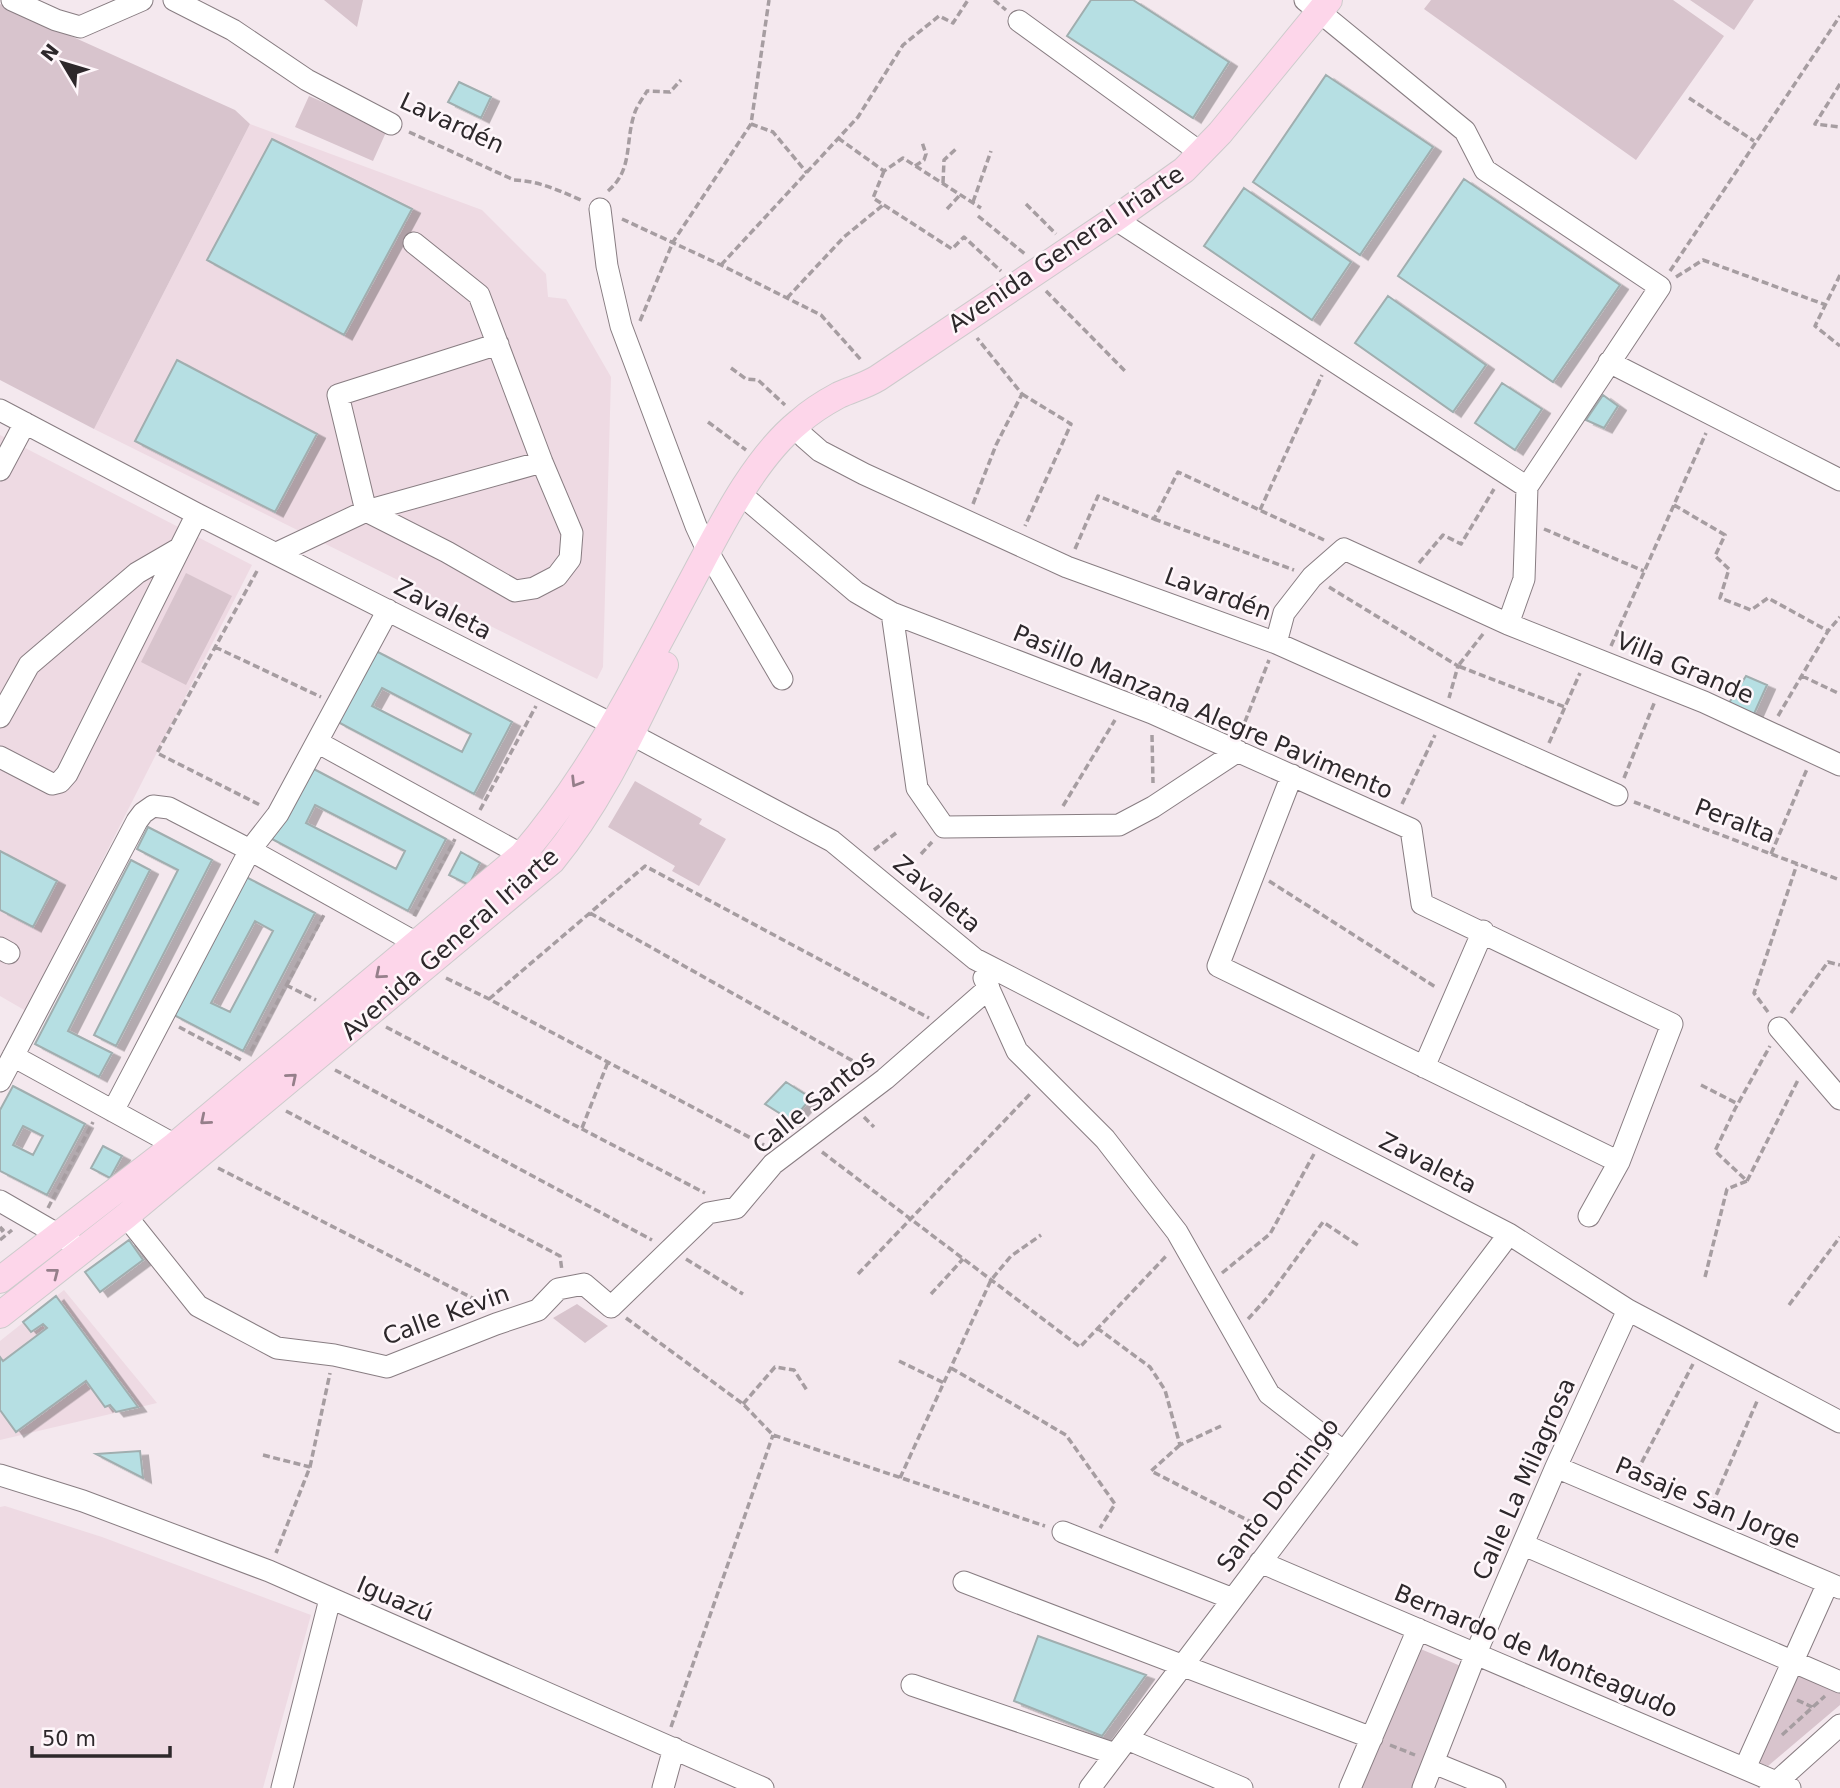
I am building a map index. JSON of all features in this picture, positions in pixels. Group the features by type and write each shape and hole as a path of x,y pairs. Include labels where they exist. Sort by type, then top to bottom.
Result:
{"main road":[{"name":"Avenida General Iriarte","path":"0,1315 126,1216 186,1151 254,1067 420,951 533,861 552,861 575,830 621,729 711,558 742,491 763,462 836,396 873,381 1164,185 1220,133 1318,4"},
{"name":"Avenida General Iriarte","path":"711,558 802,429"},
{"name":"Avenida General Iriarte","path":"0,1280 60,1236 266,1100 365,1016 420,951"}],"street":[{"path":"12,0 56,20 80,27 142,0"},
{"name":"Lavardén","path":"174,0 233,30 307,80 391,124"},
{"path":"1318,4 1465,131 1485,170 1660,287 1527,487 1524,579 1501,621"},
{"path":"1019,21 1200,153"},
{"path":"603,201 607,266 621,326 711,558 782,679"},
{"path":"1115,219 1527,487"},
{"path":"414,243 479,295 498,344 542,462 572,533 570,559 557,576 534,588 515,591 447,552 366,511 338,395 498,344"},
{"path":"1609,362 1840,480"},
{"name":"Zavaleta","path":"0,410 621,729 832,841 975,960 1508,1234 1628,1310 1840,1422"},
{"path":"0,470 25,423"},
{"name":"Lavardén","path":"802,429 812,445 836,460 966,522 1067,567 1276,643 1617,795"},
{"path":"277,553 366,511 542,462"},
{"name":"Pasillo Manzana Alegre Pavimento","path":"750,502 856,592 892,613 1152,713 1411,829 1422,904 1672,1024 1619,1162 1589,1216"},
{"path":"0,757 52,784 60,782 67,774 197,513"},
{"path":"3,707 29,665 137,573 180,548"},
{"path":"1276,643 1284,613 1312,577 1344,549"},
{"name":"Villa Grande","path":"1344,549 1501,621 1704,702 1840,765"},
{"path":"108,1108 162,1018 250,850 278,814 388,610"},
{"path":"892,613 917,788 944,827 1119,825 1153,807 1236,750"},
{"path":"317,742 533,861"},
{"path":"1292,775 1218,966 1619,1162"},
{"path":"0,1081 143,813 153,806 164,806 250,850 420,951"},
{"path":"1424,1067 1483,932"},
{"path":"975,960 1017,1051 1105,1139 1181,1240 1269,1394 1344,1452"},
{"name":"Calle Santos","path":"736,1208 773,1164 886,1079 989,988"},
{"path":"1779,1028 1840,1099"},
{"path":"13,1056 186,1151"},
{"path":"0,1201 84,1249"},
{"path":"565,1288 584,1284 611,1307 708,1213 736,1208"},
{"name":"Calle Kevin","path":"126,1216 198,1306 277,1348 334,1355 387,1367 538,1310 558,1289 565,1288"},
{"name":"Santo Domingo","path":"1090,1788 1508,1234"},
{"name":"Calle La Milagrosa","path":"1423,1788 1476,1653 1556,1467 1628,1310"},
{"name":"Pasaje San Jorge","path":"1556,1467 1834,1586"},
{"name":"Iguazú","path":"0,1475 83,1501 269,1572 763,1788"},
{"path":"1063,1532 1233,1599"},
{"path":"1524,1545 1792,1663 1835,1687"},
{"name":"Bernardo de Monteagudo","path":"1261,1562 1745,1768 1779,1786"},
{"path":"964,1582 1371,1738"},
{"path":"1745,1768 1792,1663 1834,1586"},
{"path":"282,1788 330,1599"},
{"path":"1350,1788 1418,1629"},
{"path":"912,1685 1121,1747 1242,1788"},
{"path":"1779,1786 1840,1725"},
{"path":"663,1788 670,1746"},
{"path":"1434,1763 1495,1788"}],"path":[{"path":"635,333 673,243 751,124 769,0"},
{"path":"721,265 858,117 904,46 939,16 953,23 968,0"},
{"path":"1660,287 1840,16"},
{"path":"603,201 619,181 634,113 647,91 670,92 681,79"},
{"path":"1840,84 1815,124 1840,127"},
{"path":"1689,98 1755,142"},
{"name":"Lavardén","path":"391,124 514,180 530,181 603,201 673,243 821,315 873,381"},
{"path":"751,124 773,132 807,173"},
{"path":"838,138 884,171"},
{"path":"915,166 926,154 922,142"},
{"path":"943,183 944,160 957,148"},
{"path":"973,202 991,151"},
{"path":"981,208 903,158 884,171 873,198 952,249 964,237 1029,275"},
{"path":"947,209 961,195"},
{"path":"1026,204 1070,248"},
{"path":"787,298 844,237 883,205"},
{"path":"978,216 1029,275 1126,372"},
{"path":"1660,287 1703,260 1826,305"},
{"path":"1840,275 1815,326 1840,345"},
{"path":"962,320 1022,394 1071,424 1017,543"},
{"path":"1260,510 1329,359"},
{"path":"730,368 746,379 758,380 802,429"},
{"path":"966,522 996,445 1022,394"},
{"path":"1541,761 1565,707 1596,658 1644,571 1714,415"},
{"path":"708,422 763,462"},
{"path":"1154,519 1178,472 1344,549"},
{"path":"1406,578 1443,535 1461,544 1505,473"},
{"path":"1067,567 1098,496 1312,577 1458,666 1565,707"},
{"path":"1674,505 1725,536 1715,556 1729,569 1720,598 1751,610 1768,598 1828,631"},
{"path":"1525,522 1644,571"},
{"path":"257,571 157,753 278,814"},
{"path":"1768,733 1828,631 1840,617"},
{"path":"1394,820 1444,718 1458,666 1501,621"},
{"path":"1236,750 1276,643"},
{"path":"215,647 337,705"},
{"path":"1802,676 1840,694"},
{"path":"1617,795 1661,686"},
{"path":"545,690 467,825 420,951 489,999 785,1156"},
{"path":"1051,826 1126,703"},
{"path":"1152,713 1153,807"},
{"path":"1772,854 1813,754"},
{"name":"Peralta","path":"1617,795 1840,880"},
{"path":"858,863 896,833"},
{"path":"1779,1028 1754,993 1797,864"},
{"path":"489,999 645,866 945,1026"},
{"path":"1254,872 1454,998"},
{"path":"162,1018 254,1067 286,985 333,897"},
{"path":"590,913 886,1079"},
{"path":"1747,1181 1715,1151 1779,1028 1828,962 1840,965"},
{"path":"286,985 337,1010"},
{"path":"365,1016 736,1208"},
{"path":"315,1059 670,1249 743,1294"},
{"path":"1705,1276 1727,1189 1747,1181 1807,1061"},
{"path":"582,1129 608,1062"},
{"path":"858,1274 1045,1079"},
{"path":"1701,1085 1738,1104"},
{"path":"266,1100 560,1256 565,1288"},
{"path":"29,1218 46,1211 108,1108"},
{"path":"1207,1285 1270,1234 1323,1138"},
{"path":"806,1140 1080,1347 1181,1240"},
{"path":"186,1151 513,1318"},
{"path":"1234,1333 1268,1297 1323,1222 1359,1246"},
{"path":"0,1227 3,1230 0,1232"},
{"path":"900,1478 991,1280 1011,1256 1041,1235"},
{"path":"1789,1304 1840,1237"},
{"path":"931,1294 963,1259"},
{"path":"611,1307 743,1404 773,1435 1063,1532"},
{"path":"1097,1328 1150,1367 1165,1390 1181,1445"},
{"path":"1625,1495 1700,1349"},
{"path":"269,1572 310,1467 334,1355"},
{"path":"899,1361 944,1383"},
{"path":"743,1404 775,1367 794,1370 808,1392"},
{"path":"951,1368 1066,1435 1115,1503 1092,1542"},
{"path":"1702,1528 1765,1383"},
{"path":"1221,1426 1181,1445 1151,1471 1280,1537"},
{"path":"670,1746 773,1435"},
{"path":"263,1455 310,1467"},
{"path":"1756,1742 1768,1747 1835,1687"},
{"path":"1371,1738 1434,1763"}],"shaded area":[{"path":"324,0 363,0 357,27"},
{"path":"1431,0 1673,0 1724,36 1636,160 1424,9"},
{"path":"1690,0 1754,0 1734,30"},
{"path":"0,4 235,110 250,124 94,429 0,380"},
{"path":"309,96 387,130 373,161 295,127"},
{"path":"250,124 482,210 546,274 548,297 566,299 611,377 603,667 597,679 94,429"},
{"path":"0,435 252,565 26,1011 0,996"},
{"path":"186,573 232,596 186,685 141,662"},
{"path":"635,781 702,819 699,824 726,839 699,886 672,871 675,866 608,827"},
{"path":"64,1290 157,1403 0,1440 0,1341"},
{"path":"577,1304 608,1326 585,1343 553,1318"},
{"path":"5,1506 102,1537 311,1615 263,1788 0,1788 0,1507"},
{"path":"1416,1647 1463,1667 1414,1788 1356,1788"},
{"path":"1794,1673 1840,1693 1840,1705 1768,1766 1752,1760"}],"building":[{"path":"1091,0 1133,0 1229,62 1193,118 1067,36"},
{"path":"1326,75 1433,147 1360,255 1253,182"},
{"path":"459,82 491,97 481,118 448,102"},
{"path":"272,139 412,209 344,335 207,260"},
{"path":"1464,179 1620,285 1553,382 1398,276"},
{"path":"1244,188 1351,262 1312,320 1204,246"},
{"path":"1388,296 1486,365 1453,412 1355,343"},
{"path":"177,360 317,434 275,512 135,441"},
{"path":"1502,383 1542,409 1515,450 1475,423"},
{"path":"1603,395 1618,406 1604,428 1586,420"},
{"path":"376,651 512,722 474,794 338,722","holes":["382,688 471,734 462,752 372,706"]},
{"path":"1746,676 1767,685 1753,716 1729,703"},
{"path":"310,767 446,839 408,911 272,839","holes":["315,805 405,851 396,869 306,823"]},
{"path":"148,827 212,860 116,1046 94,1035 178,870 137,849"},
{"path":"0,851 57,881 33,927 0,910"},
{"path":"461,852 480,863 469,885 449,875"},
{"path":"131,860 150,870 68,1031 112,1053 99,1077 35,1044"},
{"path":"246,877 315,913 243,1051 174,1015","holes":["255,921 273,931 230,1012 211,1003"]},
{"path":"786,1082 811,1098 792,1121 765,1104"},
{"path":"13,1086 85,1124 47,1195 0,1171 0,1110","holes":["23,1126 43,1136 33,1155 13,1145"]},
{"path":"103,1146 122,1156 110,1178 91,1168"},
{"path":"129,1240 143,1260 100,1292 85,1272"},
{"path":"56,1296 138,1407 116,1412 110,1405 105,1407 86,1381 16,1432 0,1410 0,1357 3,1361 47,1328 43,1324 31,1332 23,1322"},
{"path":"140,1451 143,1478 96,1454"},
{"path":"1038,1636 1146,1675 1102,1736 1014,1701"}]}
